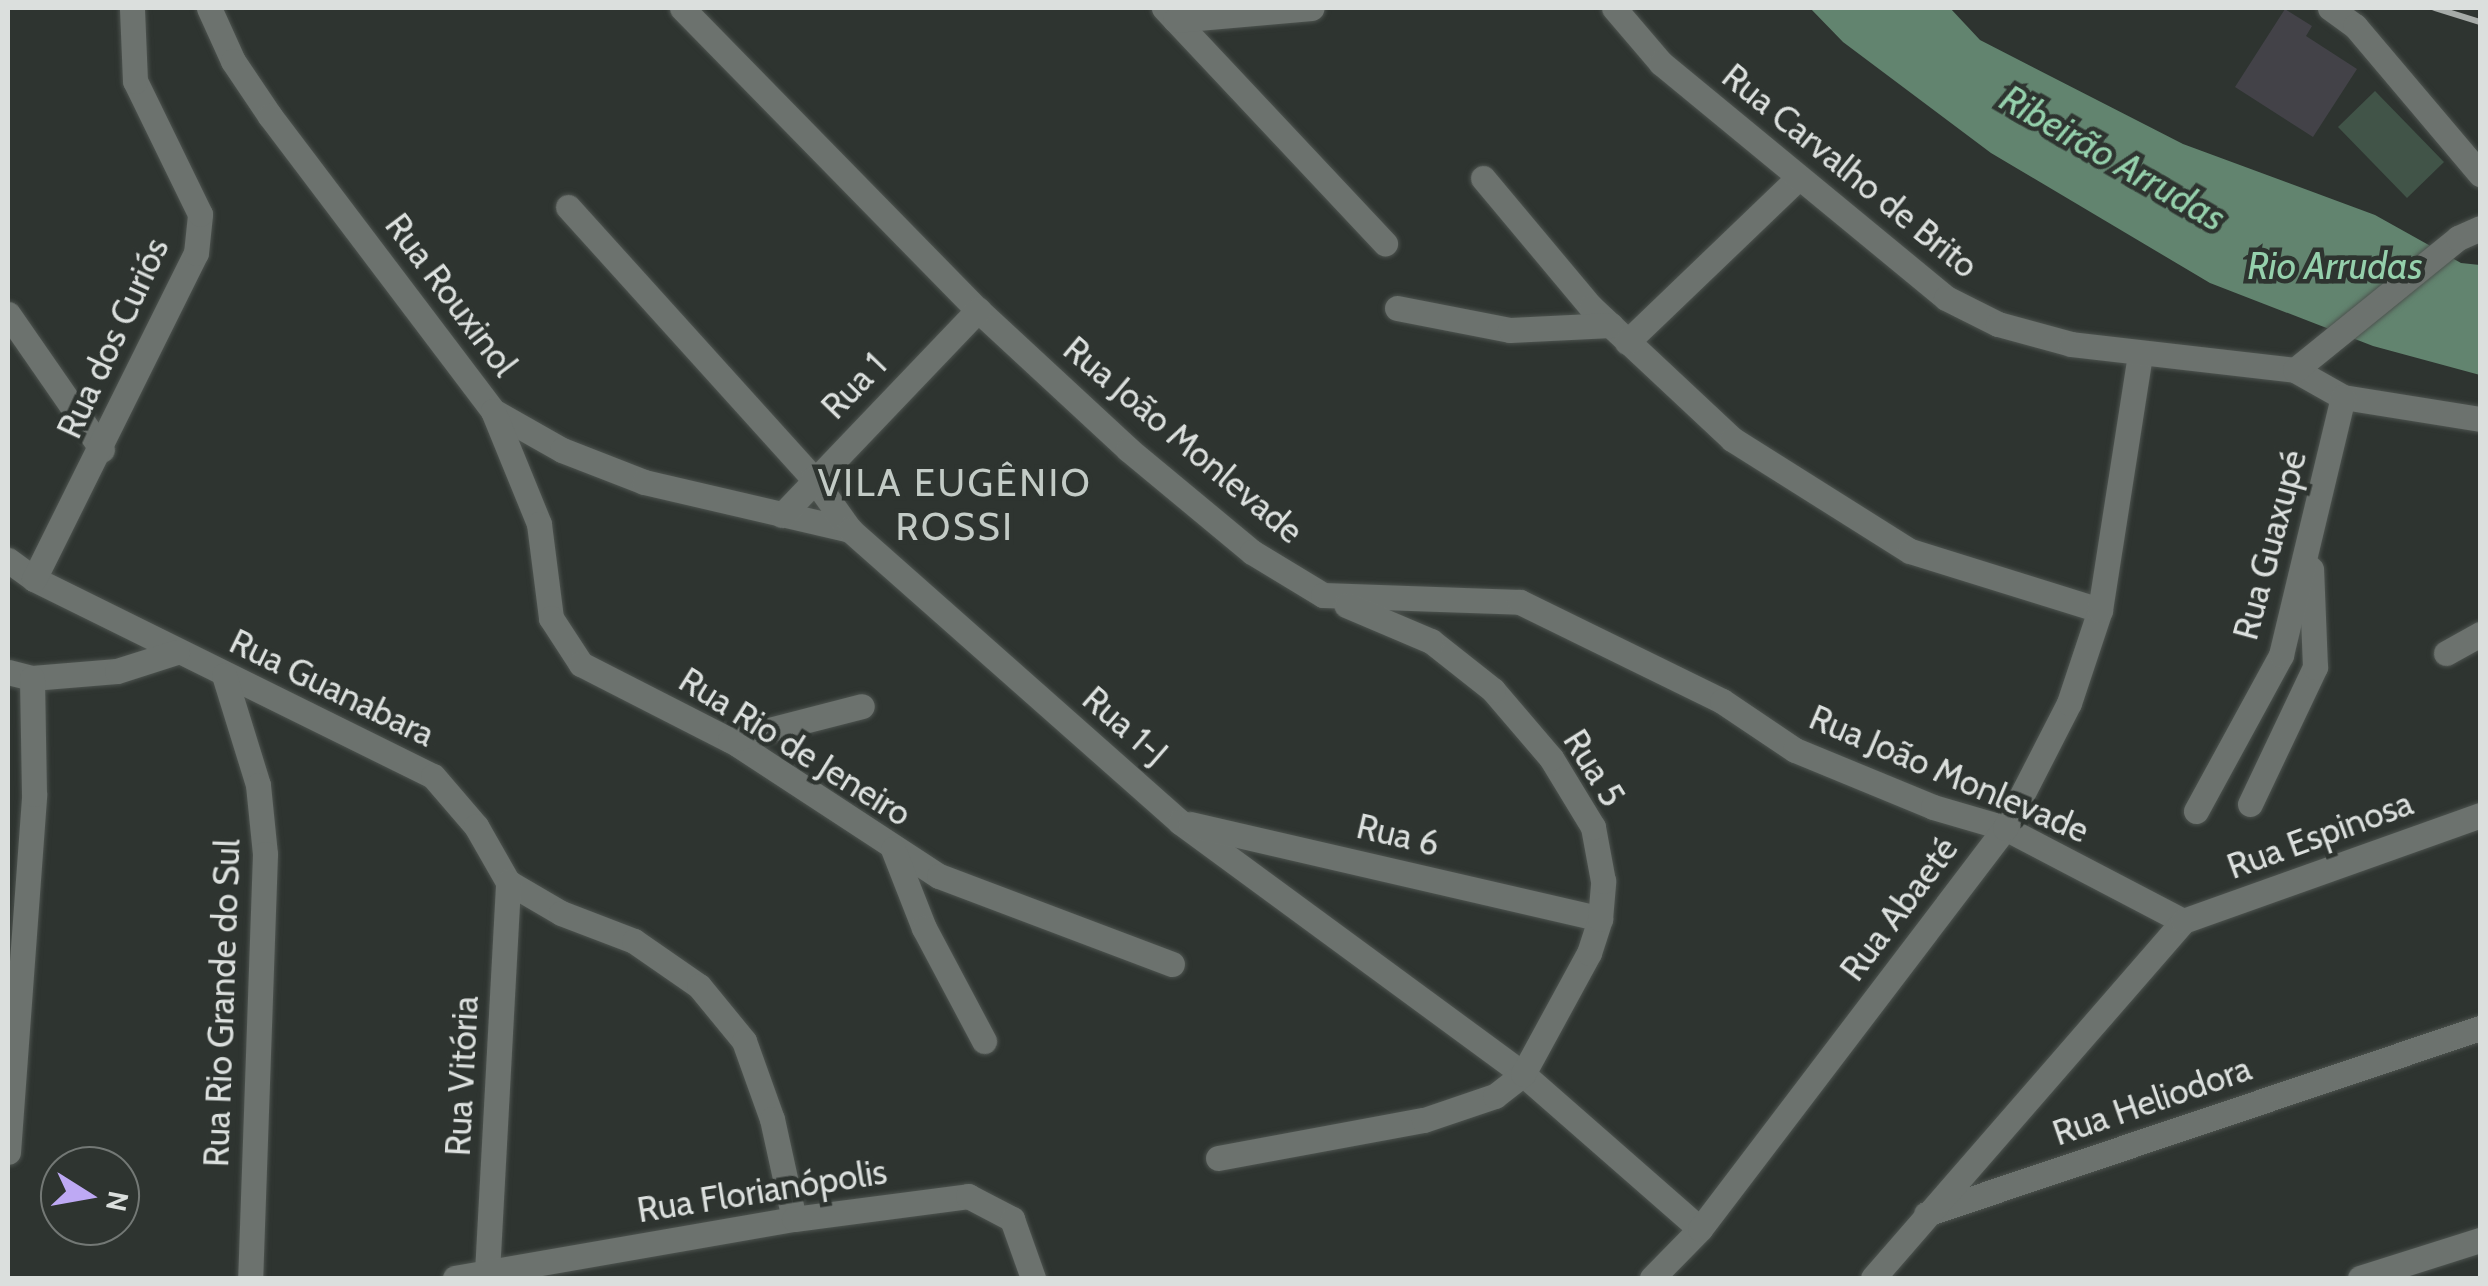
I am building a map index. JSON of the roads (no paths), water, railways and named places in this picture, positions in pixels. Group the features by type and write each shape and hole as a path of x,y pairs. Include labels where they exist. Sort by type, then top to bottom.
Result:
{"street":[{"name":"Rua dos Curiós","path":"34,579 176,302 196,253 200,214 136,81 132,8"},
{"name":"Rua Rouxinol","path":"208,8 270,116 494,410 562,450 644,482 850,530"},
{"name":"Rua João Monlevade","path":"682,8 978,310 1238,540 1324,595 1520,602 1722,701 1796,750 1934,807 2005,828 2183,921"},
{"path":"1169,14 1311,8"},
{"name":"Rua Carvalho de Brito","path":"1614,8 1661,63 1796,180 1946,298 1998,324 2140,355 2295,370 2343,397 2480,419"},
{"path":"2330,8 2354,26 2480,174"},
{"path":"1169,14 1385,243"},
{"path":"1483,178 1619,333 1732,440 1838,511 1910,551 2100,610"},
{"path":"1397,308 1510,330 1619,333 1796,180"},
{"name":"Rua 1-J","path":"568,207 813,478 850,530 1180,822 1523,1074 1700,1229"},
{"path":"2295,370 2469,233"},
{"name":"Rua 1","path":"782,514 978,310"},
{"path":"8,314 102,450"},
{"name":"Rua Abaeté","path":"1652,1278 1700,1229 2005,828 2070,703 2100,610 2140,355"},
{"name":"Rua Guaxupé","path":"2196,812 2281,654 2343,397"},
{"name":"Rua Rio de Jeneiro","path":"494,410 539,524 551,618 562,643 582,664 730,740 939,876 1172,964"},
{"path":"2250,804 2315,666 2309,549"},
{"path":"8,560 34,579"},
{"name":"Rua Guanabara","path":"34,579 433,776 476,826 508,882"},
{"name":"Rua 5","path":"1324,595 1432,641 1494,690 1551,758 1593,827 1602,881 1600,919 1590,953 1523,1074"},
{"path":"2446,653 2480,634"},
{"path":"8,1152 36,756 20,675 116,671 177,652"},
{"name":"Rua Rio Grande do Sul","path":"224,675 258,785 265,854 250,1278"},
{"path":"730,740 862,706"},
{"name":"Rua 6","path":"1180,822 1600,919"},
{"name":"Rua Espinosa","path":"2183,921 2478,824"},
{"path":"893,848 924,928 984,1041"},
{"path":"508,882 671,963 726,1013 772,1119 794,1218"},
{"name":"Rua Vitória","path":"487,1273 508,882"},
{"path":"1873,1278 2183,921"},
{"name":"Rua Heliodora","path":"1925,1214 2480,1028"},
{"path":"1218,1158 1424,1120 1495,1096 1523,1074"},
{"name":"Rua Florianópolis","path":"454,1278 794,1218 968,1196 1012,1219 1033,1278"},
{"path":"2360,1278 2480,1240"}],"water":[{"name":"Rio Arrudas","path":"1810,8 1950,8 1980,40 2183,144 2375,215 2461,263 2480,265 2480,375 2373,346 2210,283 1991,153 1843,42"}],"railway":[{"path":"2435,8 2480,22"}],"district":[{"name":"VILA EUGÊNIO ROSSI","path":"955,505"}],"water label":[{"name":"Ribeirão Arrudas","path":"2113,158"}]}
